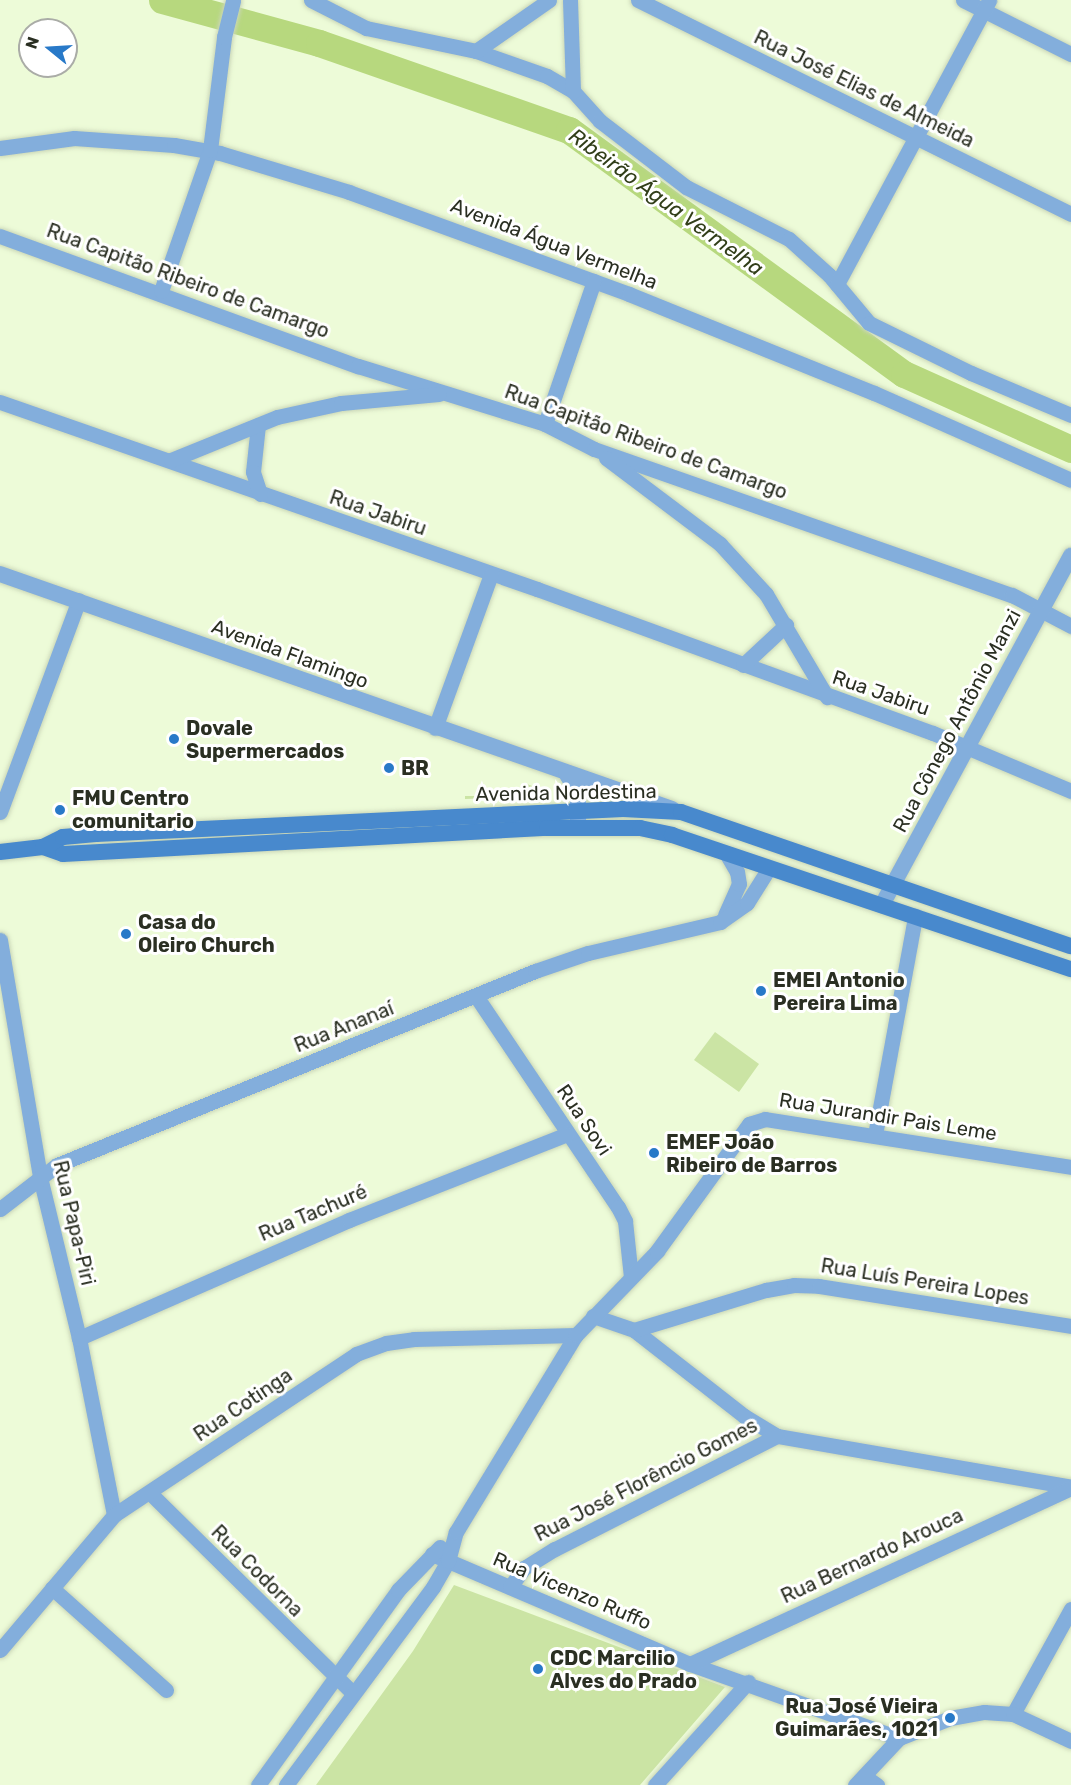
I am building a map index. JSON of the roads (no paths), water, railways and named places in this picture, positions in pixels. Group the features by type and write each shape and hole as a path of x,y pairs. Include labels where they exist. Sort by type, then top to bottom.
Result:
{"main road":[{"name":"Avenida Nordestina","path":"578,819 623,808 681,812 894,883 1071,946"},
{"name":"Avenida Nordestina","path":"0,852 43,847 63,837 96,834 578,819 657,831 1070,967"}],"street":[{"path":"161,291 210,150 225,28 233,0"},
{"path":"311,0 366,28 476,51 547,76 573,91 600,122 686,187 789,239 837,284 869,323 970,373 1071,415"},
{"path":"476,51 549,0"},
{"path":"570,0 573,91"},
{"name":"Rua José Elias de Almeida","path":"638,0 915,139 1071,214"},
{"path":"963,0 986,5 1071,54"},
{"path":"837,284 986,5"},
{"name":"Avenida Água Vermelha","path":"0,148 74,138 132,140 210,150 359,196 594,281 874,393 1071,480"},
{"name":"Rua Capitão Ribeiro de Camargo","path":"0,236 161,291 441,393 545,424 594,449 1012,595 1071,626"},
{"path":"545,424 594,281"},
{"path":"171,460 277,417 341,403 441,393"},
{"name":"Rua Jabiru","path":"0,402 171,460 260,494 743,665 970,748 1071,791"},
{"path":"258,425 253,472 260,494"},
{"path":"594,449 720,544 766,594 827,697"},
{"name":"Rua Cônego Antônio Manzi","path":"882,905 970,748 1040,609 1071,556"},
{"name":"Avenida Flamingo","path":"0,574 79,600 435,728 681,812"},
{"path":"435,728 491,574"},
{"path":"0,812 7,767 79,600"},
{"path":"743,665 786,625"},
{"path":"566,773 578,793 578,819"},
{"path":"720,922 739,884 737,872 726,853"},
{"name":"Rua Ananaí","path":"0,1209 57,1165 476,996 588,953 720,922 747,903 769,868"},
{"path":"875,1135 915,916"},
{"name":"Rua Papa-Piri","path":"0,940 40,1177 79,1338 114,1515"},
{"name":"Rua Sovi","path":"476,996 625,1221 631,1278"},
{"name":"Rua Jurandir Pais Leme","path":"456,1532 576,1335 657,1251 749,1124 765,1119 1071,1167"},
{"name":"Rua Tachuré","path":"79,1338 349,1220 567,1134"},
{"name":"Rua Luís Pereira Lopes","path":"634,1330 766,1290 794,1286 819,1286 1071,1326"},
{"name":"Rua José Florêncio Gomes","path":"592,1316 634,1330 744,1416 777,1436 1071,1487"},
{"name":"Rua Cotinga","path":"0,1650 114,1515 356,1354 386,1343 414,1339 576,1335"},
{"name":"Rua José Florêncio Gomes","path":"510,1587 524,1568 555,1549 777,1436"},
{"name":"Rua Bernardo Arouca","path":"690,1664 1071,1487"},
{"name":"Rua Codorna","path":"150,1493 335,1678 353,1693"},
{"path":"258,1785 398,1590 456,1532"},
{"path":"286,1785 427,1595 448,1561 456,1532"},
{"name":"Rua Vicenzo Ruffo","path":"432,1554 690,1664 748,1682 899,1737"},
{"path":"52,1588 166,1690"},
{"path":"1013,1714 1071,1609"},
{"path":"655,1785 748,1682"},
{"path":"877,1785 860,1780 899,1737 950,1718 984,1712 1013,1714 1071,1742"}],"waterway":[{"name":"Ribeirão Água Vermelha","path":"162,0 319,43 569,130 904,374 1071,449"}],"place":[{"name":"Dovale Supermercados","path":"174,739"},
{"name":"BR","path":"389,768"},
{"name":"FMU Centro comunitario","path":"60,810"},
{"name":"Casa do Oleiro Church","path":"126,934"},
{"name":"EMEI Antonio Pereira Lima","path":"761,991"},
{"name":"EMEF João Ribeiro de Barros","path":"654,1153"},
{"name":"CDC Marcilio Alves do Prado","path":"538,1669"},
{"name":"Rua José Vieira Guimarães, 1021","path":"950,1718"}]}
